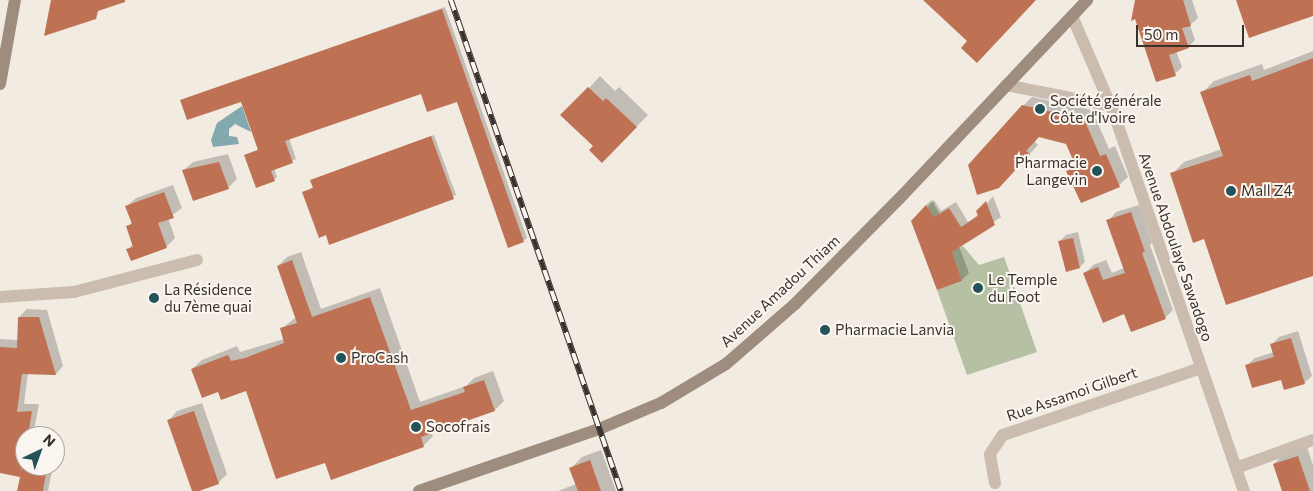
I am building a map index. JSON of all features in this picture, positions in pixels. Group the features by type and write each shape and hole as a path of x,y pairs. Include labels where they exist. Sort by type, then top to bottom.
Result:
{"main road":[{"path":"0,84 16,0"},
{"name":"Avenue Amadou Thiam","path":"419,491 644,410 699,382 726,364 794,304 1086,0"}],"street":[{"name":"Avenue Abdoulaye Sawadogo","path":"1072,16 1111,106 1244,491"},
{"path":"1006,85 1111,106"},
{"path":"0,297 74,292 197,260"},
{"name":"Rue Assamoi Gilbert","path":"995,483 990,454 1003,435 1201,368"},
{"path":"1236,468 1313,440"}],"green space":[{"name":"Le Temple du Foot","path":"932,200 958,248 963,246 979,265 1004,257 1037,352 967,375 937,290 962,281 946,237 926,205"}],"water":[{"path":"242,106 251,132 235,124 229,129 229,136 237,137 239,144 213,147 211,140 217,123"}],"building":[{"path":"51,0 125,0 125,2 98,11 96,19 44,36"},
{"path":"923,0 1036,0 977,63 961,48 967,41"},
{"path":"1135,0 1183,0 1191,26 1182,28 1189,48 1169,55 1176,76 1156,82 1135,19 1131,21"},
{"path":"1236,0 1313,0 1313,16 1249,38"},
{"path":"442,9 524,242 508,248 457,102 427,112 421,94 285,141 293,163 271,171 275,181 256,188 244,155 258,150 241,102 187,120 180,100"},
{"path":"1313,58 1313,276 1226,305 1204,239 1193,243 1170,173 1223,156 1200,92 1250,75 1252,81"},
{"path":"588,87 603,101 606,98 637,127 602,163 589,150 593,146 560,115"},
{"path":"1022,105 1084,119 1100,156 1106,154 1120,187 1081,203 1066,171 1076,167 1066,144 1039,137 1026,151 1030,154 999,188 977,195 968,165"},
{"path":"431,136 454,199 329,245 326,235 319,238 302,192 313,188 310,180"},
{"path":"219,162 229,189 193,201 182,170"},
{"path":"164,192 174,218 158,223 167,248 131,261 126,249 133,247 126,226 132,224 125,206"},
{"path":"986,201 995,225 952,252 962,281 937,290 911,221 926,205 934,217 949,208 961,227 978,216 976,211"},
{"path":"1131,212 1145,252 1142,253 1166,319 1131,332 1124,314 1103,323 1083,273 1098,267 1103,280 1125,273 1106,220"},
{"path":"1073,238 1080,268 1066,272 1058,241"},
{"path":"292,260 312,317 370,297 411,410 465,392 463,387 484,380 495,411 421,437 424,447 331,480 325,463 276,479 246,391 221,400 218,392 202,398 191,369 228,355 231,361 245,358 284,343 280,328 297,323 277,266"},
{"path":"18,317 39,317 56,375 22,374 17,412 32,411 30,426 15,426 15,476 0,473 0,347 17,348"},
{"path":"1291,338 1305,384 1284,390 1281,380 1252,388 1245,365 1274,357 1270,344"},
{"path":"194,411 219,484 199,491 192,491 167,420"},
{"path":"1298,456 1310,491 1282,491 1273,464"},
{"path":"590,460 601,491 578,491 569,468"},
{"path":"15,476 46,476 43,491 17,491 20,477"}],"railway":[{"path":"451,0 621,491"}],"place":[{"name":"Société générale Côte d'Ivoire","path":"1040,109"},
{"name":"Pharmacie Langevin","path":"1097,171"},
{"name":"Mall Z4","path":"1231,191"},
{"name":"Le Temple du Foot","path":"978,288"},
{"name":"La Résidence du 7ème quai","path":"154,298"},
{"name":"Pharmacie Lanvia","path":"825,330"},
{"name":"ProCash","path":"341,358"},
{"name":"Socofrais","path":"416,427"}]}
